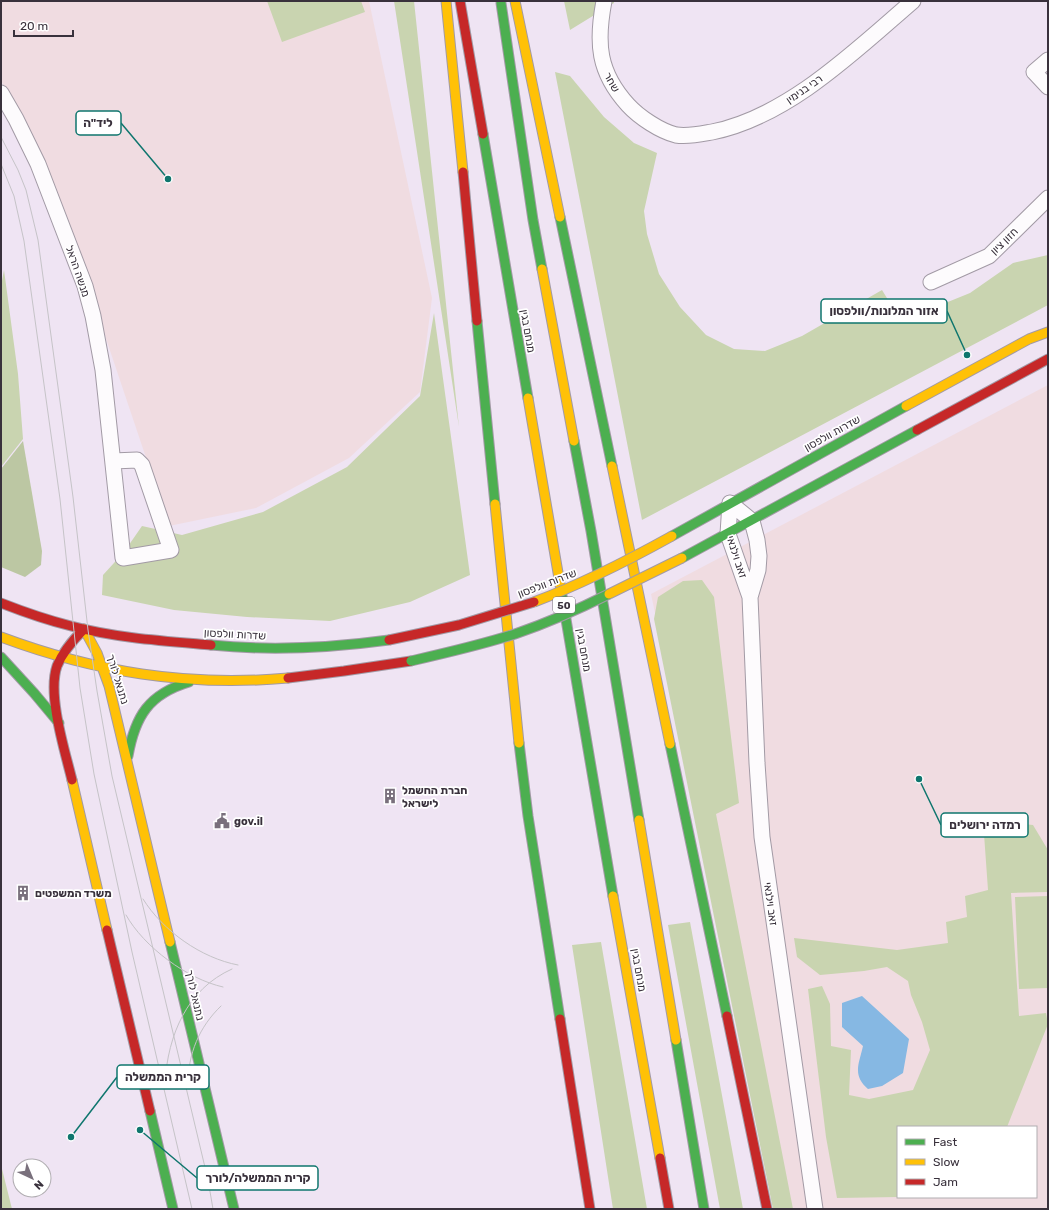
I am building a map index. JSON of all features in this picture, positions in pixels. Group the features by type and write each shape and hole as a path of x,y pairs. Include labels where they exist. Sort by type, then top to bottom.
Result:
{"main road":[{"path":"446,1 515,705 528,816 590,1209"},
{"name":"מנחם בגין","path":"460,1 608,866 669,1209"},
{"path":"501,1 533,220 591,531 704,1209"},
{"path":"515,1 767,1209"},
{"name":"שדרות וולפסון","path":"1,603 40,618 84,630 150,640 200,645 258,648 326,647 389,640 462,625 537,601 573,587 612,568 1029,339 1048,332"},
{"path":"1,637 60,658 104,668 167,678 231,681 288,678 366,669 464,649 528,630 582,607 682,558 1048,359"},
{"path":"84,630 74,639 60,658 56,667 54,693 108,939 173,1209"},
{"name":"נתנאל לורך","path":"84,630 98,653 104,668 234,1209"},
{"path":"1,657 60,724"},
{"path":"128,763 130,742 139,719 154,699 168,688 185,682 200,680"}],"street":[{"name":"שחר","path":"604,1 600,27 600,48 605,71 619,95 637,114 650,124 675,134"},
{"name":"רבי בנימין","path":"675,134 689,136 722,130 743,124 774,109 819,79 849,56 913,1"},
{"path":"1048,60 1034,72 1048,87"},
{"name":"מנשה הראל","path":"1,94 16,119 38,164 85,286 93,316 99,346 123,558 171,550 142,465 136,460 113,461"},
{"name":"חזון ציון","path":"931,282 990,256 1048,198"},
{"path":"730,503 752,521"},
{"name":"זאב וילנאי","path":"730,503 728,534 750,597 756,763 762,837 815,1209"},
{"name":"זאב וילנאי","path":"750,597 758,570 759,556 752,521"}],"shaded area":[{"path":"1,1 369,1 432,298 420,392 349,458 256,508 169,526 53,181 12,98 1,81"},
{"path":"1048,385 1048,1209 781,1209 651,594"}],"green space":[{"path":"267,1 361,1 365,12 282,42"},
{"path":"394,1 414,1 459,427"},
{"path":"564,1 614,1 614,3 570,30"},
{"path":"555,72 570,76 604,117 634,143 657,153 644,211 647,234 659,274 680,307 706,335 734,349 765,351 802,336 882,290 901,321 970,293 1013,263 1048,255 1048,305 642,520"},
{"path":"4,270 18,374 23,439 1,467 1,286"},
{"path":"434,313 470,575 410,602 330,621 247,617 174,610 102,595 103,575 124,552 142,526 182,535 263,512 347,467 420,396"},
{"path":"23,441 42,551 41,565 25,577 1,567 1,469"},
{"path":"702,580 714,597 739,803 716,814 793,1209 773,1209 654,619 658,597 683,581"},
{"path":"983,820 1033,825 1048,850 1048,892 1011,893 1019,1016 1046,1013 1048,1024 1007,1126 897,1126 897,1197 837,1198 826,1137 808,989 822,986 830,1004 831,1046 851,1050 849,1095 869,1099 913,1090 930,1050 922,1022 911,995 908,981 887,967 864,971 820,975 797,957 794,938 897,950 948,943 946,922 967,917 965,896 988,890"},
{"path":"1048,896 1048,988 1019,989 1015,897"},
{"path":"690,922 743,1209 720,1209 668,925"},
{"path":"601,942 647,1209 613,1209 572,945"},
{"path":"1,1165 12,1209 1,1209"}],"water":[{"path":"862,996 909,1039 903,1073 882,1086 868,1089 863,1084 858,1074 863,1046 842,1027 842,1003"}],"tram line":[{"path":"1,137 18,170 26,190 38,240 73,497 88,630 112,776 208,1180 213,1209"},
{"path":"1,164 14,196 24,241 60,499 80,688 94,774 132,952 192,1209"},
{"path":"143,899 161,922 184,941 210,956 238,965"},
{"path":"126,915 144,939 168,960 195,977 223,987"},
{"path":"165,1082 170,1047 183,1015 203,988 216,978 232,969"},
{"path":"188,1084 190,1062 196,1042 213,1014 221,1006"}],"traffic: fast":[{"path":"501,3 533,220 542,269"},
{"path":"483,134 528,398"},
{"path":"560,217 612,466"},
{"path":"477,321 495,504"},
{"path":"672,536 906,406"},
{"path":"682,558 917,430"},
{"path":"574,441 591,531 639,820"},
{"path":"561,590 613,896"},
{"path":"411,661 515,634 563,616 609,594"},
{"path":"211,645 255,648 300,648 389,640"},
{"path":"1,657 59,723"},
{"path":"128,756 135,729 146,708 164,693 189,682"},
{"path":"519,743 528,816 560,1019"},
{"path":"670,744 727,1016"},
{"path":"170,942 234,1209"},
{"path":"676,1040 704,1209"},
{"path":"150,1111 173,1209"}],"traffic: slow":[{"path":"446,1 463,172"},
{"path":"515,1 560,217"},
{"path":"542,269 574,441"},
{"path":"906,406 1029,339 1048,332"},
{"path":"528,398 561,590"},
{"path":"612,466 670,744"},
{"path":"495,504 519,743"},
{"path":"534,602 604,572 672,536"},
{"path":"609,594 682,558"},
{"path":"84,629 97,653 109,686 170,942"},
{"path":"1,637 71,659 106,668 142,674 214,680 288,678"},
{"path":"72,780 107,930"},
{"path":"639,820 676,1040"},
{"path":"613,896 660,1158"}],"traffic: jam":[{"path":"460,1 483,134"},
{"path":"463,172 477,321"},
{"path":"917,430 1048,359"},
{"path":"389,640 459,625 534,602"},
{"path":"1,603 62,624 88,630 140,638 211,645"},
{"path":"72,780 58,723 54,692 54,678 62,655 84,629"},
{"path":"288,678 411,661"},
{"path":"107,930 150,1111"},
{"path":"727,1016 767,1209"},
{"path":"560,1019 590,1209"},
{"path":"660,1158 669,1209"}],"place":[{"name":"ליד\"ה","path":"168,179"},
{"name":"אזור המלונות/וולפסון","path":"967,355"},
{"name":"רמדה ירושלים","path":"919,779"},
{"name":"חברת החשמל לישראל","path":"390,796"},
{"name":"gov.il","path":"222,821"},
{"name":"משרד המשפטים","path":"23,893"},
{"name":"קרית הממשלה/לורך","path":"140,1130"},
{"name":"קרית הממשלה","path":"71,1137"}]}
